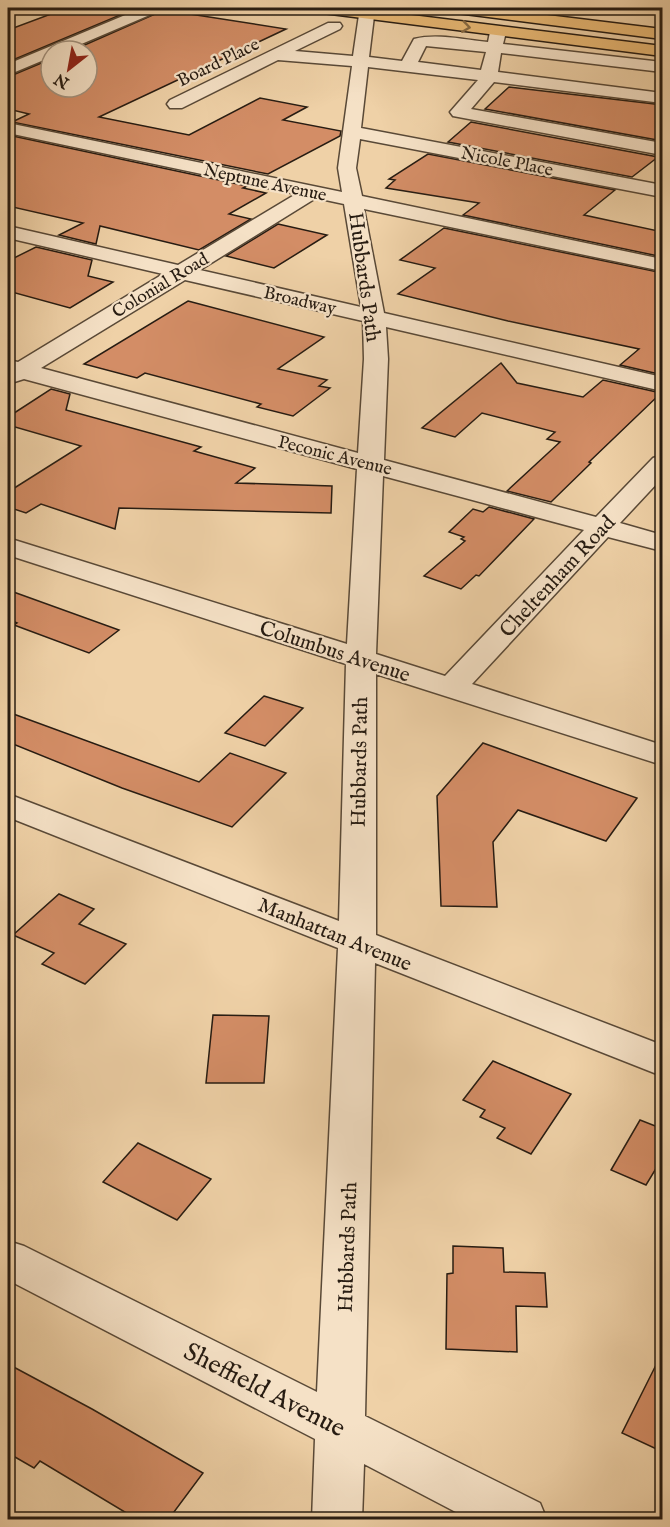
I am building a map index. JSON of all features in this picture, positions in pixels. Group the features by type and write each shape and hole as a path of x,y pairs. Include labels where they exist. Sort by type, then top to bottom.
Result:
{"main road":[{"path":"323,8 367,11 493,55 663,51"},
{"path":"457,8 663,34"},
{"path":"544,8 663,22"}],"street":[{"path":"80,39 154,8"},
{"name":"Hubbards Path","path":"337,1520 357,941 361,659 376,359 374,317 347,168 367,11"},
{"name":"Board Place","path":"176,105 334,26"},
{"name":"Board Place","path":"276,55 411,61 493,55"},
{"path":"493,55 663,67"},
{"path":"493,55 663,83"},
{"path":"493,55 663,98"},
{"path":"493,55 459,112 663,149"},
{"path":"8,70 39,56"},
{"name":"Neptune Avenue","path":"8,128 663,265"},
{"name":"Nicole Place","path":"352,132 663,191"},
{"name":"Colonial Road","path":"12,372 313,192"},
{"name":"Broadway","path":"8,232 663,384"},
{"name":"Peconic Avenue","path":"12,372 371,464 663,543"},
{"name":"Cheltenham Road","path":"451,688 663,463"},
{"name":"Columbus Avenue","path":"8,546 663,755"},
{"name":"Manhattan Avenue","path":"8,805 663,1061"},
{"name":"Sheffield Avenue","path":"8,1258 522,1520"}],"building":[{"path":"67,8 137,8 63,39 39,39 39,49 8,62 8,30"},
{"path":"164,10 286,29 99,117 189,135 260,98 307,107 283,120 341,131 340,136 268,174 12,122 29,114 8,109 8,77 39,64 39,99 99,99 98,39"},
{"path":"509,87 663,105 663,141 485,109"},
{"path":"471,122 658,157 632,177 448,142"},
{"path":"8,135 247,186 243,188 266,193 229,214 251,219 199,250 100,226 96,244 59,235 83,223 8,206"},
{"path":"428,154 615,190 584,215 663,232 663,257 463,215 479,203 386,188 395,180 389,179"},
{"path":"278,224 327,235 274,268 226,256"},
{"path":"444,228 663,273 663,375 620,365 639,349 508,321 398,294 435,268 400,260"},
{"path":"36,247 92,260 88,276 113,282 70,308 8,291 8,261"},
{"path":"188,301 324,337 278,369 327,380 319,386 330,388 293,416 257,407 261,404 145,373 137,378 84,364"},
{"path":"501,363 517,383 583,397 603,380 661,393 551,502 507,491 560,442 547,439 555,432 482,413 455,437 422,428"},
{"path":"51,389 70,394 66,410 201,447 194,451 255,468 236,483 332,486 331,513 119,508 115,529 41,504 26,513 8,507 8,492 81,446 8,425 8,417"},
{"path":"489,507 534,519 479,576 476,575 461,589 424,576 465,541 461,539 464,537 449,532 473,509 483,512"},
{"path":"8,590 119,630 89,653 14,625 17,623 8,619"},
{"path":"264,696 303,708 265,746 225,733"},
{"path":"8,712 199,782 230,753 286,773 232,827 122,788 8,742"},
{"path":"483,743 637,798 606,841 518,810 493,842 497,907 441,906 437,796"},
{"path":"59,894 94,909 79,924 126,944 85,984 42,964 54,953 13,935"},
{"path":"213,1015 269,1016 264,1083 206,1083"},
{"path":"493,1061 571,1094 531,1154 497,1138 505,1128 480,1117 485,1110 463,1100"},
{"path":"640,1120 663,1129 663,1157 646,1185 611,1170"},
{"path":"138,1143 211,1179 177,1220 103,1182"},
{"path":"453,1246 503,1248 504,1272 545,1273 547,1307 516,1306 517,1352 446,1349 447,1274 453,1273"},
{"path":"663,1351 663,1452 622,1433"},
{"path":"8,1364 203,1473 168,1520 138,1520 40,1461 34,1468 8,1453"}]}
